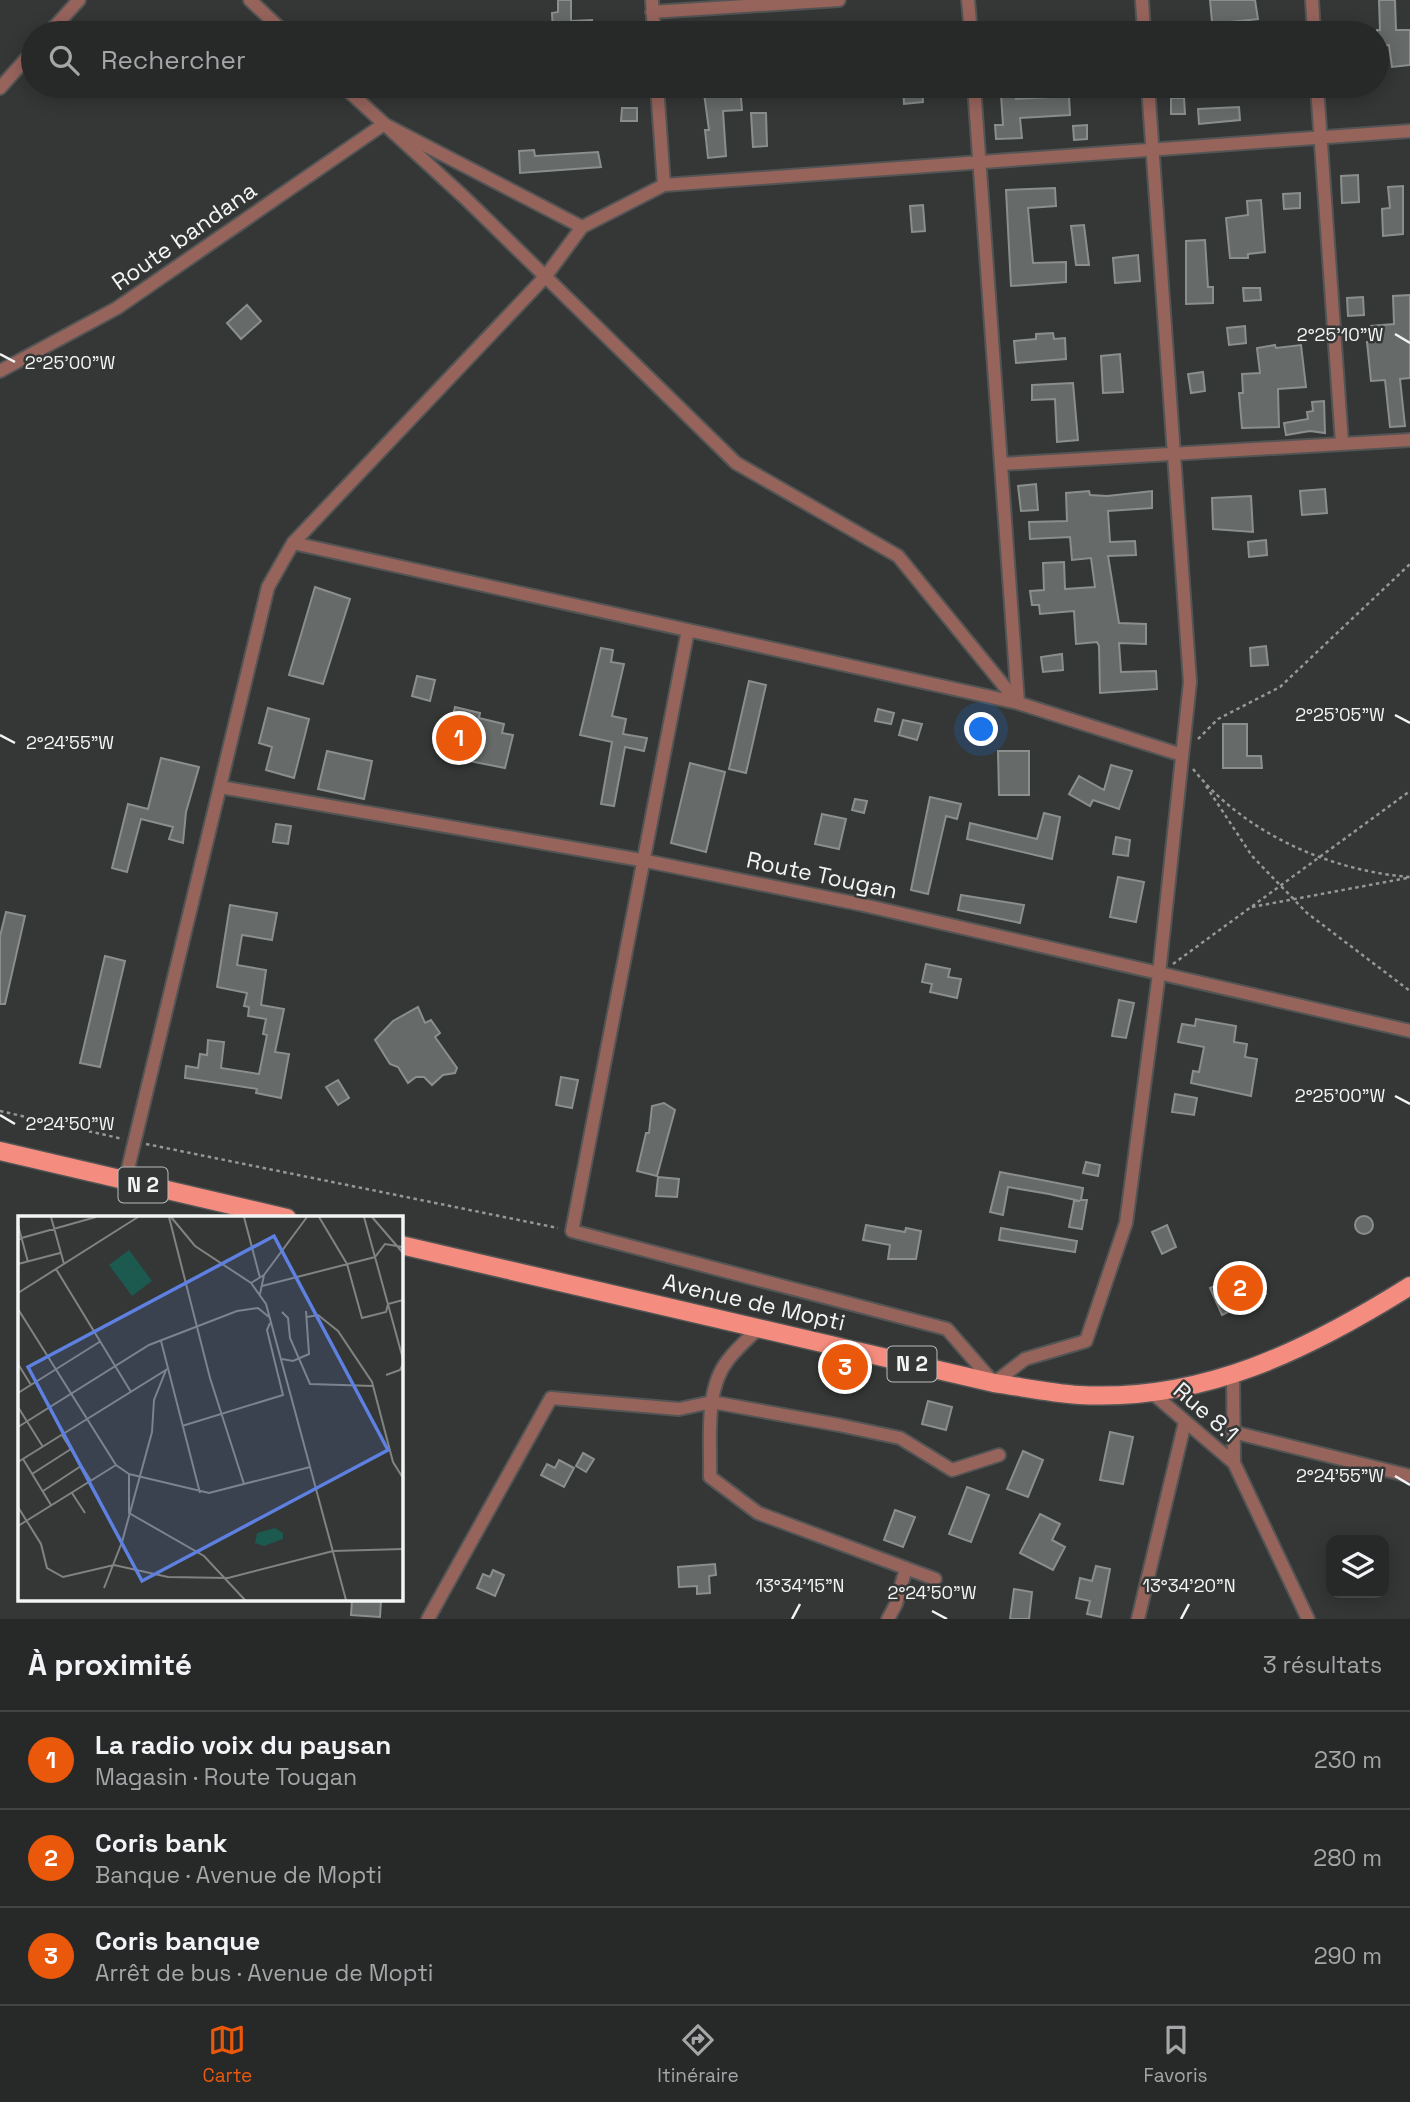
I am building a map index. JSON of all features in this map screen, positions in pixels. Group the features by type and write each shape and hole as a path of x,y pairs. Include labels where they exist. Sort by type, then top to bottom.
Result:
{"main road":[{"name":"N 2","path":"0,1152 278,1216"},
{"name":"Avenue de Mopti","path":"402,1245 994,1383 1080,1395 1151,1392 1233,1377 1340,1329 1410,1286"}],"street":[{"path":"60,21 79,0"},
{"path":"250,0 272,21"},
{"path":"652,6 839,0"},
{"path":"968,0 970,21"},
{"path":"1142,0 1143,21"},
{"path":"1312,0 1313,21"},
{"path":"0,88 21,64"},
{"path":"356,98 545,276 736,463 898,556 1018,703"},
{"path":"658,98 664,185"},
{"path":"975,98 1018,703"},
{"path":"688,630 641,860 572,1231 947,1329 994,1383 1025,1359 1086,1340 1126,1223 1159,974 1190,682 1149,98"},
{"path":"1319,98 1342,444"},
{"path":"384,124 582,227"},
{"name":"Route bandana","path":"0,371 117,308 384,124"},
{"path":"125,1181 268,587 293,543 545,276 582,227 664,185 1410,131"},
{"path":"1001,464 1410,440"},
{"path":"293,543 1018,703 1182,755"},
{"name":"Route Tougan","path":"220,788 641,860 859,904 1410,1031"},
{"path":"758,1328 727,1361 717,1379 712,1402 710,1477 758,1513 934,1579"},
{"name":"Rue 8.1","path":"1233,1377 1234,1463 1308,1619"},
{"name":"Rue 8.1","path":"1151,1392 1234,1463"},
{"path":"428,1619 551,1398 679,1409 712,1402 901,1438 952,1470 999,1455"},
{"path":"1138,1619 1185,1422"},
{"path":"1233,1432 1410,1476"},
{"path":"888,1619 896,1604 905,1569"}],"path":[{"path":"1410,564 1355,612 1280,687 1218,719 1182,755 1205,783 1252,856 1294,900 1307,913 1410,991"},
{"path":"1205,783 1262,831 1320,856 1380,875 1410,877"},
{"path":"1159,974 1410,791"},
{"path":"1248,908 1410,877"},
{"path":"0,1111 572,1231"}],"building":[{"path":"558,0 571,0 571,21 552,21 552,13 558,12"},
{"path":"1210,0 1255,0 1258,19 1212,21"},
{"path":"1379,0 1395,0 1396,30 1410,30 1410,65 1392,67 1389,21 1380,21"},
{"path":"705,98 741,98 742,110 723,111 726,156 708,158 705,130 709,130"},
{"path":"904,98 923,98 923,102 904,104"},
{"path":"1001,98 1069,98 1070,115 1020,118 1022,138 996,139 995,125 1003,125"},
{"path":"1171,98 1184,98 1185,114 1171,114"},
{"path":"1239,107 1240,120 1199,124 1198,109"},
{"path":"622,108 637,108 637,121 621,121"},
{"path":"751,113 766,113 767,146 753,147"},
{"path":"1087,125 1087,139 1074,140 1073,126"},
{"path":"534,150 535,156 598,152 601,167 520,173 519,151"},
{"path":"1358,175 1359,202 1342,203 1341,176"},
{"path":"1403,186 1403,234 1383,236 1382,209 1390,208 1388,187"},
{"path":"1055,188 1056,206 1028,208 1033,263 1066,262 1066,282 1011,286 1006,190"},
{"path":"1300,193 1300,208 1284,209 1283,194"},
{"path":"1261,200 1265,252 1248,254 1248,258 1230,258 1226,218 1248,215 1247,201"},
{"path":"923,205 925,231 912,232 910,206"},
{"path":"1084,225 1089,265 1076,265 1071,226"},
{"path":"1205,240 1208,287 1213,287 1213,303 1186,304 1186,241"},
{"path":"1138,255 1140,281 1115,283 1113,258"},
{"path":"1243,288 1260,288 1261,300 1244,301"},
{"path":"1410,295 1410,378 1400,379 1405,426 1390,427 1385,380 1371,381 1367,342 1372,342 1371,326 1394,324 1393,296"},
{"path":"1363,297 1364,315 1348,316 1347,298"},
{"path":"247,305 261,321 241,339 227,323"},
{"path":"1245,326 1246,343 1229,345 1227,328"},
{"path":"1053,333 1054,339 1065,338 1066,359 1016,363 1014,341 1036,339 1036,334"},
{"path":"1275,345 1276,348 1301,345 1306,387 1278,389 1279,427 1242,428 1239,393 1243,393 1242,374 1260,373 1257,348"},
{"path":"1120,354 1123,392 1103,393 1101,356"},
{"path":"1203,372 1205,391 1191,393 1188,374"},
{"path":"1073,383 1078,440 1057,442 1055,399 1032,400 1032,385"},
{"path":"1324,401 1325,433 1310,431 1286,435 1284,423 1308,419 1307,412 1313,411 1312,402"},
{"path":"1036,484 1038,510 1021,511 1018,486"},
{"path":"1325,489 1327,513 1302,515 1300,491"},
{"path":"1089,491 1090,495 1107,496 1152,491 1152,508 1108,511 1110,542 1135,541 1136,555 1108,556 1119,623 1146,624 1146,644 1119,643 1121,672 1156,671 1157,689 1100,693 1099,646 1097,642 1076,644 1074,611 1040,614 1039,605 1032,605 1030,591 1044,590 1043,563 1064,562 1065,589 1095,587 1091,558 1072,560 1070,537 1030,539 1029,522 1067,521 1066,493"},
{"path":"1251,496 1253,532 1213,529 1212,498"},
{"path":"1266,540 1267,555 1249,557 1248,542"},
{"path":"315,587 350,599 323,684 289,675"},
{"path":"1266,646 1268,665 1251,666 1250,648"},
{"path":"601,648 613,650 611,662 624,664 612,716 626,719 623,734 647,738 644,751 625,747 614,806 601,804 612,742 580,735"},
{"path":"1062,654 1063,670 1043,672 1041,657"},
{"path":"417,676 435,680 430,701 412,696"},
{"path":"749,681 766,685 746,773 729,769"},
{"path":"455,707 480,713 479,718 504,724 502,733 513,735 505,768 444,756"},
{"path":"268,708 309,719 294,778 266,770 272,747 259,743"},
{"path":"878,709 894,713 891,724 875,721"},
{"path":"903,720 922,724 917,740 899,735"},
{"path":"1223,724 1247,724 1247,756 1261,756 1262,768 1223,768"},
{"path":"327,751 372,761 364,799 318,789"},
{"path":"998,751 1029,751 1029,795 999,795"},
{"path":"161,758 199,767 186,812 183,843 169,839 173,827 141,819 127,872 112,868 128,804 148,809"},
{"path":"690,763 725,772 706,852 671,843"},
{"path":"1111,765 1132,771 1119,809 1093,800 1090,806 1069,794 1079,776 1104,790"},
{"path":"930,797 961,804 957,819 946,816 928,894 911,890"},
{"path":"855,799 867,801 864,813 852,810"},
{"path":"1044,813 1060,817 1052,859 967,839 970,823 1037,839"},
{"path":"822,814 846,819 839,849 815,844"},
{"path":"276,824 291,826 288,844 273,842"},
{"path":"1116,837 1130,840 1128,856 1113,854"},
{"path":"1118,877 1144,882 1136,922 1110,917"},
{"path":"961,895 1024,905 1020,923 958,910"},
{"path":"230,905 277,913 272,940 242,935 237,965 266,970 261,1005 284,1009 275,1052 289,1054 281,1098 256,1093 257,1089 185,1078 186,1066 198,1068 200,1054 207,1055 208,1040 224,1042 221,1068 259,1074 267,1035 263,1034 266,1019 248,1016 249,1007 244,1006 247,993 217,987"},
{"path":"6,912 25,916 5,1004 0,1004 0,936"},
{"path":"105,956 125,961 100,1067 80,1063"},
{"path":"926,964 950,969 948,977 961,979 957,998 930,992 932,984 922,982"},
{"path":"1119,1000 1134,1003 1126,1038 1112,1036"},
{"path":"418,1007 425,1023 431,1020 440,1033 435,1037 457,1068 455,1073 443,1075 432,1085 424,1077 416,1077 408,1083 398,1067 390,1064 375,1040 393,1021"},
{"path":"1196,1019 1236,1026 1234,1042 1247,1044 1245,1057 1257,1059 1251,1096 1191,1083 1193,1071 1199,1072 1204,1047 1178,1042 1182,1024 1195,1026"},
{"path":"561,1077 578,1080 572,1108 556,1105"},
{"path":"338,1080 349,1098 338,1105 326,1087"},
{"path":"1175,1094 1197,1098 1194,1115 1172,1112"},
{"path":"664,1103 675,1110 657,1176 637,1171 646,1133 649,1133 652,1106"},
{"path":"1086,1162 1100,1165 1098,1176 1083,1173"},
{"path":"1000,1172 1083,1188 1081,1200 1087,1200 1082,1229 1069,1227 1074,1201 1080,1201 1049,1194 1008,1187 1003,1215 990,1212"},
{"path":"658,1177 679,1179 677,1197 656,1196"},
{"path":"1364,1216 1370,1219 1373,1225 1370,1231 1364,1234 1358,1231 1355,1225 1358,1219"},
{"path":"866,1225 905,1232 906,1228 921,1231 916,1259 888,1259 890,1245 863,1240"},
{"path":"1167,1225 1176,1247 1162,1254 1152,1232"},
{"path":"1001,1228 1077,1241 1075,1252 999,1240"},
{"path":"1253,1268 1266,1294 1222,1315 1210,1288"},
{"path":"928,1401 952,1407 946,1430 922,1424"},
{"path":"1110,1432 1133,1437 1123,1484 1100,1480"},
{"path":"1023,1451 1043,1460 1028,1497 1007,1489"},
{"path":"583,1453 594,1459 586,1472 576,1466"},
{"path":"559,1460 574,1468 564,1487 541,1475 547,1464 555,1468"},
{"path":"967,1487 989,1495 971,1542 949,1534"},
{"path":"895,1510 915,1517 903,1547 884,1540"},
{"path":"1040,1514 1060,1524 1052,1540 1065,1547 1053,1570 1020,1553"},
{"path":"715,1564 716,1575 709,1576 710,1593 697,1594 697,1586 679,1587 678,1567"},
{"path":"1096,1566 1110,1569 1101,1617 1087,1614 1090,1601 1076,1598 1080,1578 1092,1581"},
{"path":"493,1570 504,1575 495,1596 477,1588 483,1574 490,1577"},
{"path":"1014,1589 1032,1592 1029,1619 1010,1619"},
{"path":"352,1602 381,1602 380,1617 351,1615"}],"place":[{"name":"La radio voix du paysan","path":"459,738"},
{"name":"Coris bank","path":"1240,1288"},
{"name":"Coris banque","path":"845,1367"}]}
